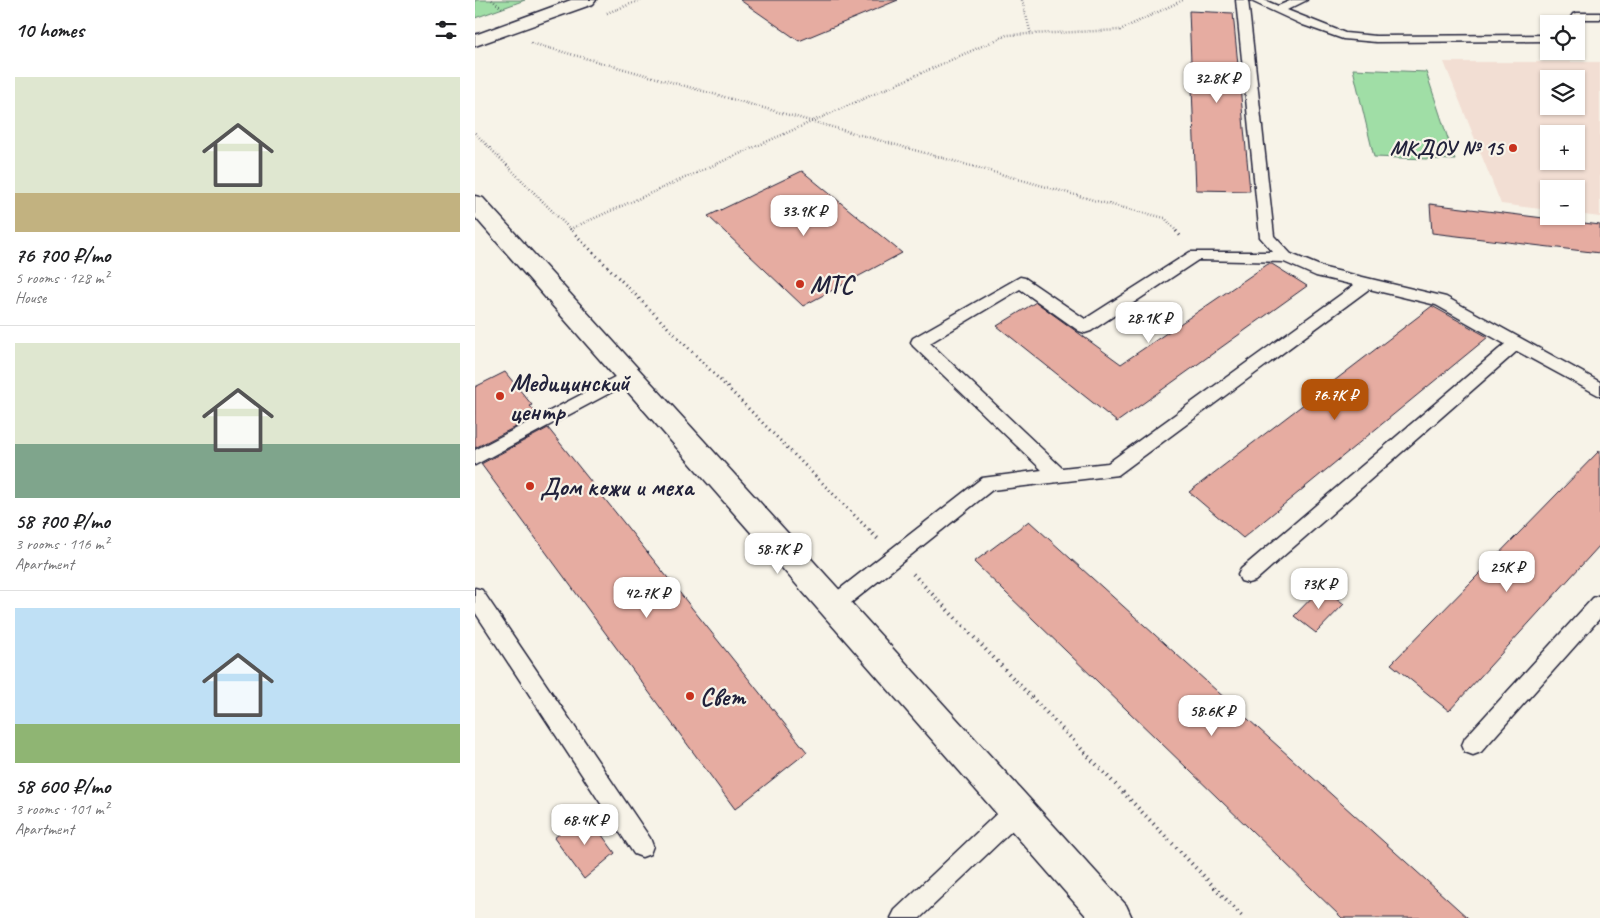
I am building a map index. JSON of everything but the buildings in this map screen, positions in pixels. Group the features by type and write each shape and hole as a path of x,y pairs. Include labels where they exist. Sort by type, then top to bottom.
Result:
{"street":[{"path":"475,40 587,0"},
{"path":"475,203 1113,918"}],"lane":[{"path":"1242,0 1267,237 1286,257"},
{"path":"1255,0 1343,36 1376,39 1540,38"},
{"path":"1278,10 1301,0"},
{"path":"1585,16 1600,16"},
{"path":"1057,474 919,342 1020,282 1085,327 1195,255 1286,257 1321,272 1441,301 1600,390"},
{"path":"834,605 988,483 1057,474 1112,470 1367,283"},
{"path":"1248,575 1516,343"},
{"path":"475,458 629,374"},
{"path":"475,596 642,846"},
{"path":"1473,745 1600,604"},
{"path":"903,918 1017,810"}],"path":[{"path":"1022,0 1031,34"},
{"path":"570,229 1007,35 1120,30 1183,0"},
{"path":"528,42 1104,203 1165,218 1195,255"},
{"path":"475,133 895,556 1243,918"}],"shaded area":[{"name":"МКДОУ № 15","path":"1444,62 1600,62 1600,217 1585,215 1585,180 1540,180 1540,209 1501,204"}],"green space":[{"path":"475,0 525,0 475,18"},
{"path":"1353,69 1426,72 1455,160 1374,157"}],"place":[{"name":"МКДОУ № 15","path":"1513,148"},
{"name":"МТС","path":"800,284"},
{"name":"Медицинский центр","path":"500,396"},
{"name":"Дом кожи и меха","path":"530,486"},
{"name":"Свет","path":"690,696"}]}
